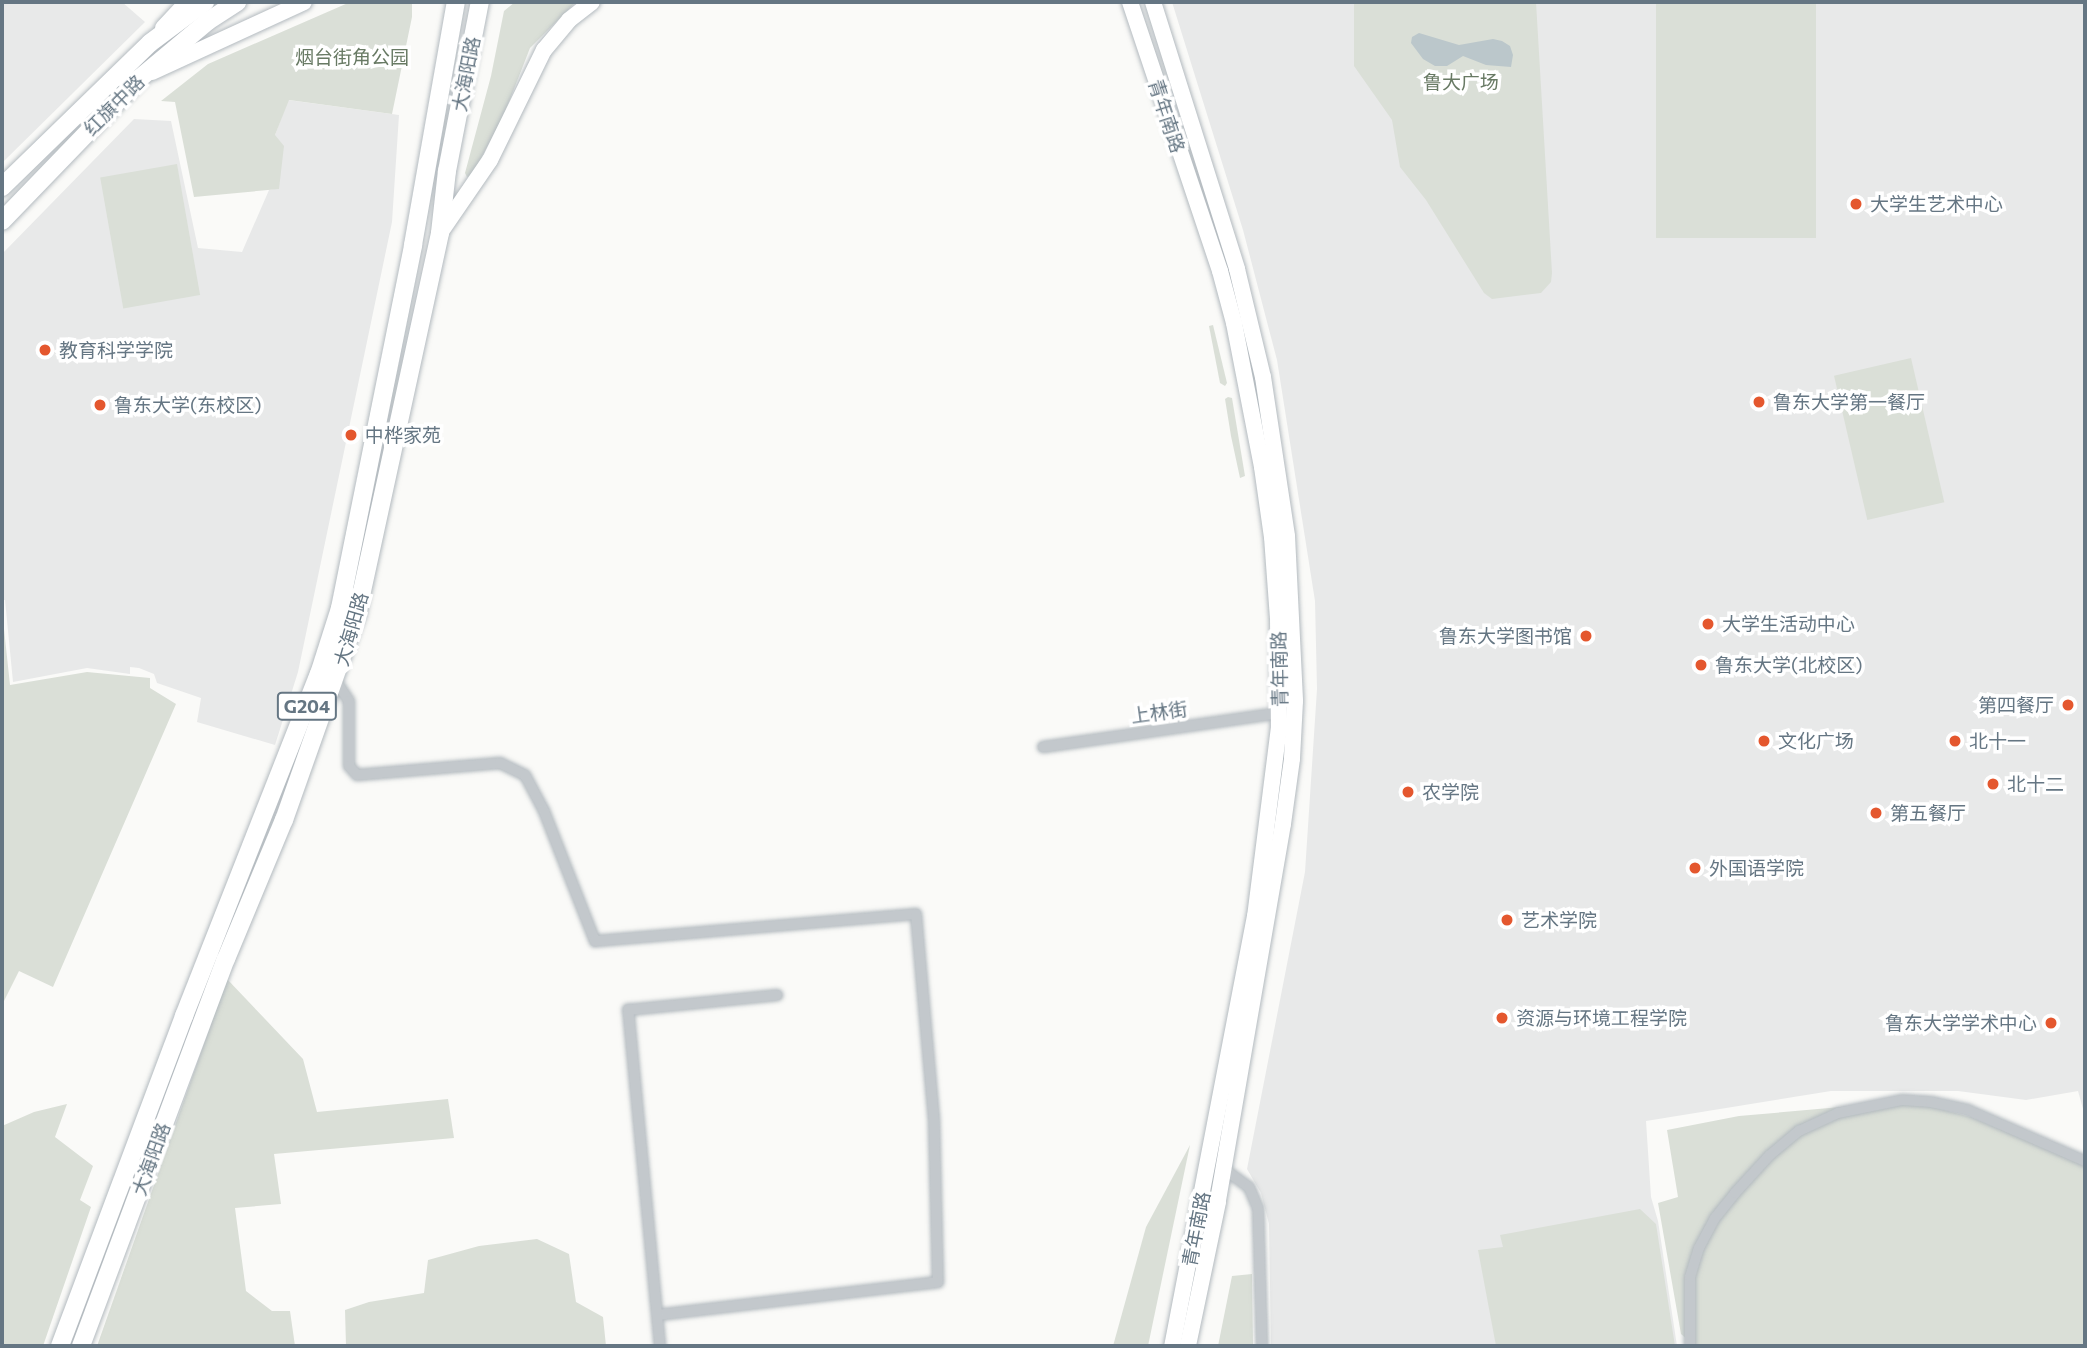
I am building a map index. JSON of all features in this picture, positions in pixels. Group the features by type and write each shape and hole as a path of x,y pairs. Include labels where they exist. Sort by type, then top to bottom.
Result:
{"main road":[{"path":"150,43 187,2"},
{"name":"红旗中路","path":"2,187 150,43 205,2"},
{"name":"红旗中路","path":"2,221 140,78 208,21 237,2"},
{"path":"140,78 304,2"},
{"name":"大海阳路","path":"81,1346 201,1024 336,681 357,614 440,233 447,171 481,2"},
{"path":"440,233 490,160 544,50 569,20 592,2"},
{"name":"青年南路","path":"1130,2 1220,271 1246,381 1272,537 1278,618 1280,713 1255,916 1172,1346"},
{"name":"青年南路","path":"1153,2 1205,162 1250,320 1278,465 1293,616 1292,759 1224,1169 1188,1346"},
{"name":"大海阳路","path":"60,1346 184,1016 319,674 340,608 428,167 454,8"}],"street":[{"path":"319,674 336,681 349,701 349,766 357,775 500,763 525,775 544,811 594,941 916,914 934,1120 938,1282 657,1315"},
{"name":"上林街","path":"1044,747 1280,713"},
{"path":"660,1346 628,1010 777,995"},
{"path":"1690,1346 1690,1276 1699,1248 1715,1218 1770,1155 1809,1126 1838,1113 1870,1106 1902,1100 1931,1102 1968,1110 2085,1161"},
{"path":"1224,1169 1249,1187 1258,1208 1262,1346"}],"shaded area":[{"path":"2,2 122,2 145,22 2,163"},
{"name":"鲁东大学(北校区)","path":"1172,2 2085,2 2085,1116 2078,1091 2026,1100 1958,1091 1831,1091 1646,1121 1651,1197 1658,1221 1677,1346 1271,1346 1269,1224 1261,1193 1247,1169 1305,872 1317,689 1315,601 1277,360 1243,230"},
{"path":"1419,33 1459,45 1493,39 1502,41 1510,46 1513,55 1511,67 1486,65 1463,56 1447,66 1435,66 1423,59 1411,43 1412,37"},
{"path":"288,100 399,115 392,222 298,672 275,745 197,722 201,698 157,683 154,674 139,668 130,667 130,674 87,668 13,682 5,600 2,600 2,254 134,119 171,121 198,248 242,252 269,190 279,188 275,135"}],"green space":[{"name":"烟台街角公园","path":"412,2 412,17 392,114 289,100 275,135 284,146 279,189 194,197 175,102 161,101 208,64 348,3"},
{"path":"515,2 576,2 530,48 503,117 472,175 467,177 465,173 491,76 504,11"},
{"name":"鲁大广场","path":"1354,2 1536,2 1552,273 1551,282 1541,293 1492,299 1484,293 1426,200 1400,167 1392,120 1354,66"},
{"path":"1656,2 1816,2 1816,238 1656,238"},
{"path":"177,164 200,295 123,309 100,178"},
{"path":"1213,325 1227,383 1225,386 1220,383 1209,326"},
{"path":"1911,358 1944,502 1867,520 1834,376"},
{"path":"1232,398 1245,476 1240,478 1225,399"},
{"path":"2,610 10,685 87,672 150,678 150,688 176,704 53,987 19,971 2,1005"},
{"path":"227,979 303,1059 317,1112 448,1099 454,1138 274,1154 281,1204 235,1208 246,1291 272,1311 290,1311 295,1346 97,1346"},
{"path":"1909,1101 1971,1117 2085,1165 2085,1346 1695,1346 1681,1334 1658,1203 1678,1197 1667,1130 1739,1116"},
{"path":"67,1104 55,1137 93,1166 80,1200 91,1207 43,1346 4,1346 2,1126 34,1112"},
{"path":"1190,1145 1148,1346 1113,1346 1146,1227"},
{"path":"1640,1209 1656,1224 1675,1346 1496,1346 1478,1250 1503,1247 1500,1235"},
{"path":"537,1239 569,1254 576,1302 603,1317 606,1346 346,1346 345,1310 369,1302 424,1293 428,1260 479,1246"},
{"path":"1252,1274 1253,1346 1218,1346 1232,1276"}],"place":[{"name":"大学生艺术中心","path":"1856,204"},
{"name":"教育科学学院","path":"45,350"},
{"name":"鲁东大学第一餐厅","path":"1759,402"},
{"name":"鲁东大学(东校区)","path":"100,405"},
{"name":"中桦家苑","path":"351,435"},
{"name":"大学生活动中心","path":"1708,624"},
{"name":"鲁东大学图书馆","path":"1586,636"},
{"name":"鲁东大学(北校区)","path":"1701,665"},
{"name":"第四餐厅","path":"2068,705"},
{"name":"文化广场","path":"1764,741"},
{"name":"北十一","path":"1955,741"},
{"name":"北十二","path":"1993,784"},
{"name":"农学院","path":"1408,792"},
{"name":"第五餐厅","path":"1876,813"},
{"name":"外国语学院","path":"1695,868"},
{"name":"艺术学院","path":"1507,920"},
{"name":"资源与环境工程学院","path":"1502,1018"},
{"name":"鲁东大学学术中心","path":"2051,1023"}]}
